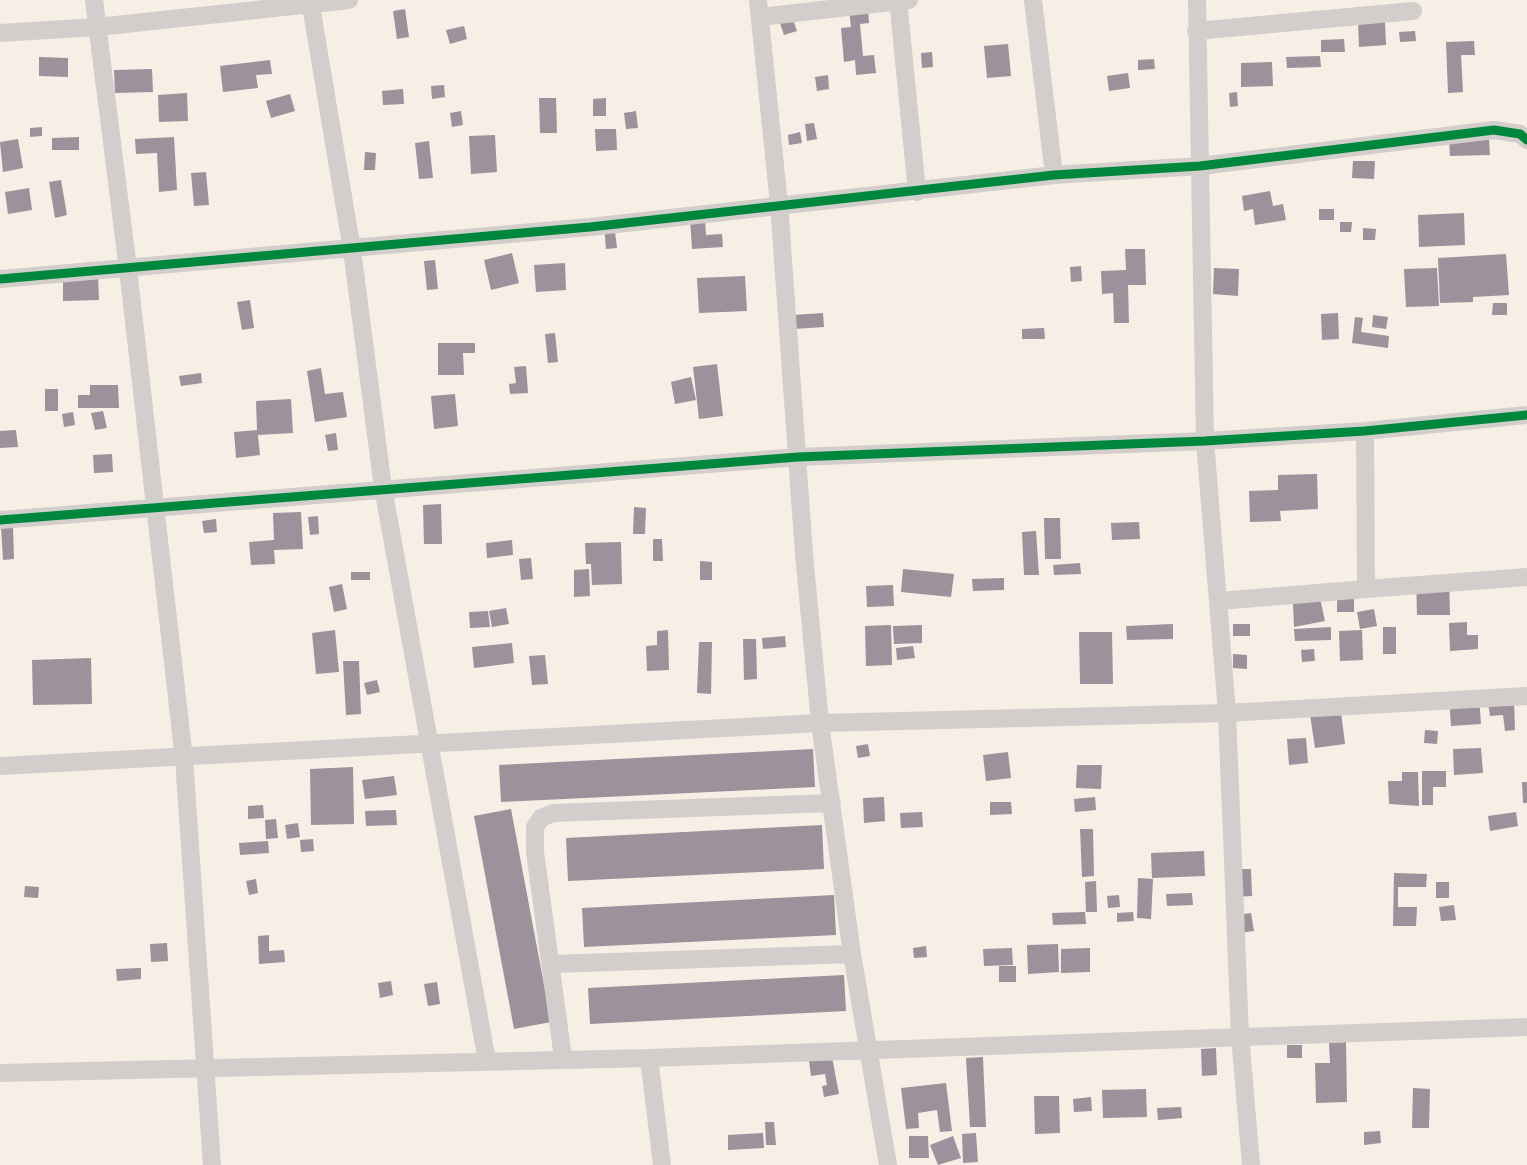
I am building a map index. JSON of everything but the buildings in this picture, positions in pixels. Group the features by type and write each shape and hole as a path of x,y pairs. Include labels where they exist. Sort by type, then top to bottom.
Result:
{"street":[{"path":"94,0 184,759 203,1066 212,1165"},
{"path":"0,33 97,27 349,0"},
{"path":"1033,0 1054,175"},
{"path":"1197,0 1205,441 1227,713 1240,1035 1251,1165"},
{"path":"888,1165 852,954 820,723 779,204 759,8 902,1 917,192"},
{"path":"311,3 352,250 383,488 487,1061"},
{"path":"1196,31 1413,11"},
{"path":"0,279 590,227 1054,175 1200,166 1494,130 1520,134 1527,140"},
{"path":"0,520 798,457 1205,441 1364,431 1527,415"},
{"path":"1364,431 1366,589"},
{"path":"1219,601 1527,577"},
{"path":"0,766 184,759 427,742 820,723 1227,713 1527,696"},
{"path":"563,1058 535,852 535,827 546,814 832,803"},
{"path":"552,964 852,954"},
{"path":"0,1073 203,1066 649,1058 1240,1035 1527,1027"},
{"path":"649,1058 662,1165"}],"cycle path":[{"path":"0,279 590,227 1054,175 1200,166 1494,130 1520,134 1527,140"},
{"path":"0,520 798,457 1205,441 1365,431 1527,415"}]}
